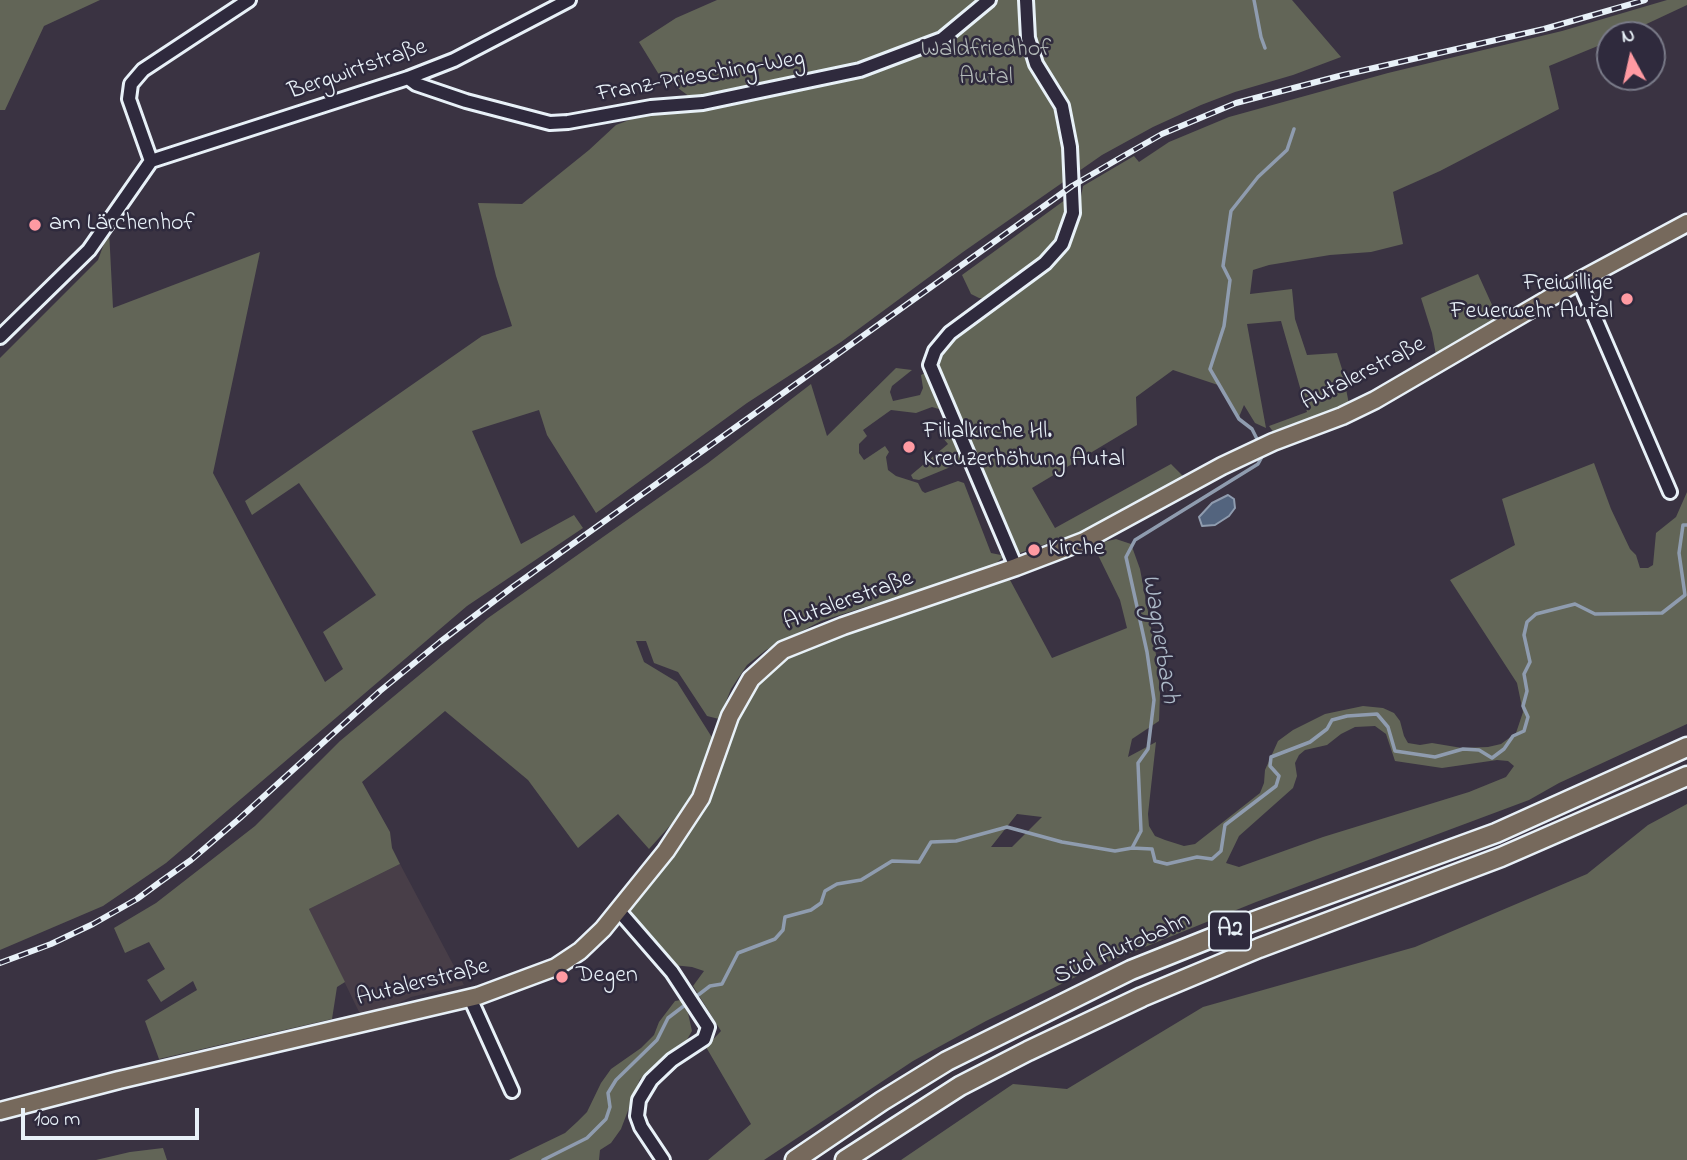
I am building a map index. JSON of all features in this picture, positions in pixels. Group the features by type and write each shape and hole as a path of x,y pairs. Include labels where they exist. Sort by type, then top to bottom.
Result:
{"highway":[{"name":"Süd Autobahn","path":"794,1160 871,1108 947,1062 1131,971 1249,923 1496,833 1687,747"},
{"name":"Süd Autobahn","path":"845,1160 960,1086 1142,997 1259,948 1501,857 1687,776"}],"main road":[{"name":"Autalerstraße","path":"0,1111 119,1080 470,998 556,967 580,951 603,929 666,851 701,798 730,716 751,679 783,650 843,626 1084,541 1252,451 1342,416 1375,400 1579,281 1687,223"}],"street":[{"path":"0,337 89,250 151,161 130,99 131,84 143,70 249,0"},
{"name":"Bergwirtstraße","path":"151,161 408,78 454,60 569,0"},
{"name":"Franz-Priesching-Weg","path":"408,78 416,84 466,101 550,123 568,122 651,107 703,103 860,70 943,39 989,0"},
{"path":"1016,567 930,365 935,351 950,333 1045,263 1062,244 1073,213 1070,147 1062,106 1036,64 1028,38 1026,0"},
{"path":"1579,281 1670,492"},
{"path":"619,911 672,972 708,1027 707,1035 660,1070 644,1090 637,1108 641,1127 663,1160"},
{"path":"470,998 512,1091"}],"shaded area":[{"path":"400,864 464,985 411,997 395,1005 360,1014 309,909"}],"green space":[{"path":"0,0 100,0 44,26 5,110 0,110"},
{"name":"Waldfriedhof Autal","path":"717,0 1292,0 1341,57 1201,105 1102,155 963,252 841,342 747,403 596,513 547,435 539,410 472,431 521,544 574,515 583,528 467,606 166,863 103,906 0,950 0,358 98,260 109,230 113,308 260,252 213,473 325,682 343,669 323,632 376,595 299,483 252,515 245,501 482,336 512,326 496,276 478,203 522,204 616,125 690,97 658,73 639,42 676,18"},
{"path":"1667,0 1687,0 1687,5 1653,21 1596,21 1596,47 1549,66 1559,109 1440,171 1393,192 1403,244 1371,252 1330,255 1253,270 1250,294 1292,289 1295,319 1307,355 1337,353 1349,404 1274,433 1269,426 1307,412 1281,321 1247,324 1266,428 1255,423 1244,405 1239,417 1218,385 1173,370 1136,397 1137,425 1032,488 1055,528 1171,464 1185,478 1097,526 1020,553 1012,544 941,372 939,361 949,344 963,331 1045,272 1073,238 1083,186 1134,156 1139,162 1169,142 1229,117 1388,73 1562,31"},
{"path":"1069,197 1059,230 1060,238 1049,252 987,299 971,294 962,275"},
{"path":"1478,274 1498,318 1436,355 1421,298"},
{"path":"896,368 912,370 892,386 890,392 893,401 920,395 923,388 921,375 927,372 942,408 932,407 916,413 891,410 863,430 867,436 859,444 859,453 864,460 885,446 889,452 886,457 888,470 896,476 918,483 925,493 958,481 964,483 991,553 1001,555 1002,558 993,566 821,621 766,650 747,665 731,689 719,719 707,716 678,672 654,663 646,641 636,641 644,662 677,682 713,739 696,786 677,818 649,849 618,814 578,848 528,780 445,711 362,782 390,832 392,848 400,864 309,909 345,982 337,987 332,1019 159,1059 145,1021 197,990 193,981 161,1002 147,980 165,969 149,942 125,953 114,928 156,903 255,826 340,741 488,618 708,463 811,384 827,436"},
{"path":"949,429 965,461 919,480 913,479 911,475 948,444 942,437"},
{"path":"1594,463 1630,549 1636,555 1640,568 1648,568 1653,565 1656,533 1676,517 1687,492 1687,724 1559,783 1529,800 1256,902 1098,966 986,1021 913,1061 764,1160 708,1160 751,1124 706,1047 721,1031 693,986 704,971 673,965 628,907 711,782 727,750 742,707 767,673 790,655 823,639 1010,580 1052,658 1127,628 1120,600 1097,553 1104,542 1116,539 1131,544 1140,569 1157,660 1160,694 1159,721 1132,739 1128,757 1156,742 1149,826 1155,836 1165,840 1184,846 1195,844 1260,793 1265,770 1278,741 1325,714 1363,706 1383,708 1394,713 1400,721 1408,743 1420,745 1432,743 1462,748 1488,747 1501,744 1516,733 1523,712 1517,683 1450,580 1515,545 1502,499","holes":["1375,726 1386,734 1395,761 1442,768 1497,760 1508,761 1514,766 1506,777 1469,792 1323,837 1239,867 1226,863 1239,836 1293,788 1297,776 1295,763 1299,755 1305,750 1327,745 1355,727","1017,814 1042,817 1012,847 991,847"]},
{"path":"1687,804 1687,1160 901,1160 1013,1084 1067,1089 1203,1007 1415,947 1587,874 1648,825"},
{"path":"681,1000 688,1013 692,1031 681,1050 640,1079 621,1129 611,1143 600,1150 599,1160 509,1160 565,1133 577,1122 587,1112 611,1069 641,1048 654,1035 659,1022 675,1001"},
{"path":"163,1148 167,1160 96,1160 130,1152"}],"water":[{"path":"1228,495 1234,499 1235,508 1229,516 1215,525 1202,526 1199,517 1212,503"}],"waterway":[{"name":"Wagnerbach","path":"1254,0 1265,48"},
{"name":"Wagnerbach","path":"1259,443 1252,429 1239,419 1210,369 1224,326 1230,280 1223,266 1231,211 1258,177 1287,150 1294,129"},
{"name":"Wagnerbach","path":"1132,848 1141,831 1138,763 1148,749 1154,700 1147,652 1126,557 1135,540 1258,464 1264,453"},
{"path":"543,1160 587,1138 606,1119 610,1107 608,1093 616,1080 657,1040 668,1018 710,986 722,984 738,953 775,939 783,930 785,917 811,910 821,903 825,891 837,884 861,880 892,861 919,862 931,842 956,841 1007,827 1062,842 1115,851 1152,849 1155,861 1167,864 1197,857 1212,859 1221,851 1225,825 1276,786 1279,776 1270,766 1271,757 1310,742 1327,729 1332,720 1347,716 1377,714 1388,727 1395,751 1435,757 1463,749 1479,750 1492,758 1504,749 1513,736 1524,731 1528,717 1523,706 1527,691 1524,674 1530,662 1524,635 1527,622 1536,614 1575,604 1595,614 1662,613 1685,595 1679,553 1683,525 1687,525"}],"railway":[{"path":"0,963 51,944 93,924 137,899 191,860 380,691 440,642 514,586 1072,186 1162,134 1236,103 1343,75 1544,29 1645,0"}],"place":[{"name":"am Lärchenhof","path":"35,225"},
{"name":"Freiwillige Feuerwehr Autal","path":"1627,299"},
{"name":"Filialkirche Hl. Kreuzerhöhung Autal","path":"909,447"},
{"name":"Kirche","path":"1034,550"},
{"name":"Degen","path":"562,977"}]}
